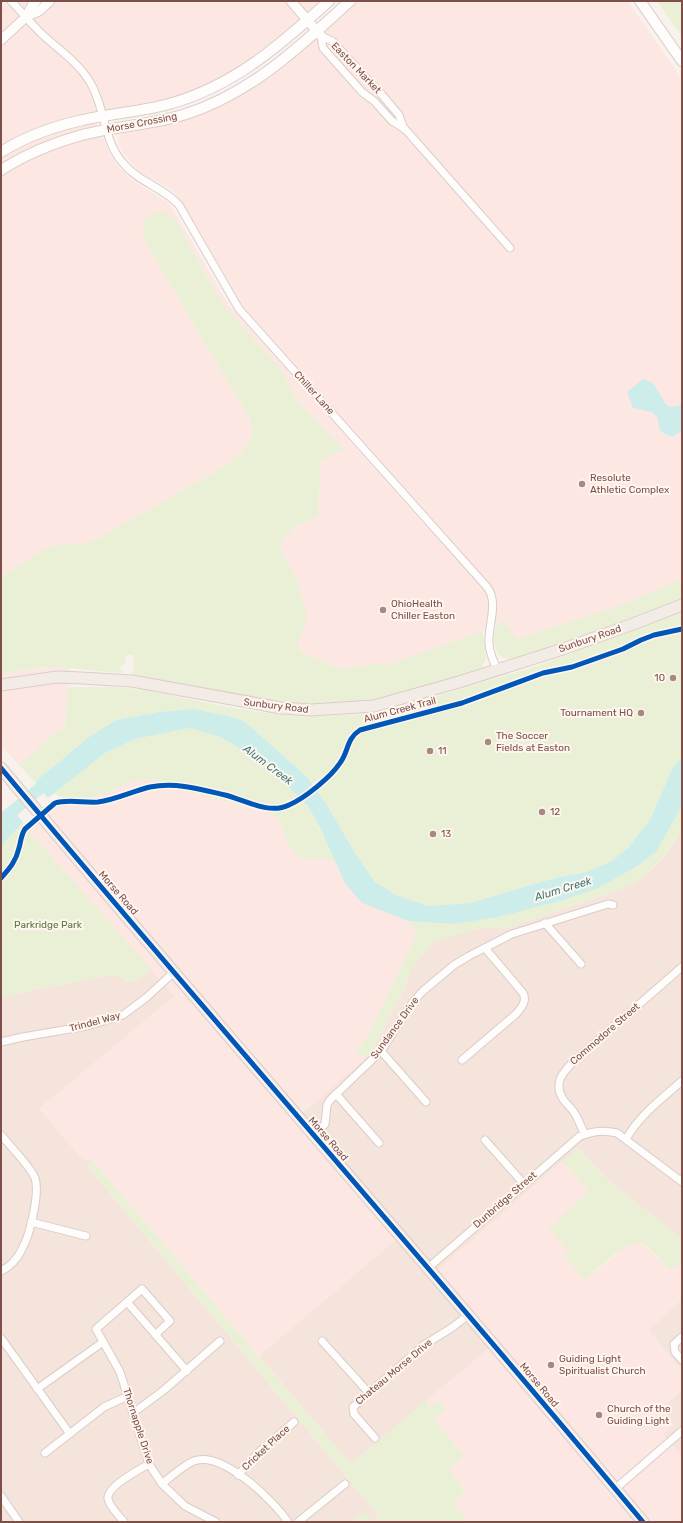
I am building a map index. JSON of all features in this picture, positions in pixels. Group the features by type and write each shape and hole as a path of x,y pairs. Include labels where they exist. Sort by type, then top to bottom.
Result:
{"main road":[{"name":"Morse Crossing","path":"1,170 24,157 55,143 82,135 104,123 139,110 171,103 213,87 256,63 329,1"},
{"name":"Morse Crossing","path":"1,152 45,131 83,120 104,123 164,120 193,112 214,103 241,90 264,75 319,34 350,1"},
{"path":"640,1 682,62"},
{"name":"Sunbury Road","path":"1,685 57,677 132,682 281,708 311,710 374,706 497,670 619,629 682,605"},
{"name":"Morse Road","path":"4,771 643,1522"}],"street":[{"name":"Chiller Lane","path":"11,1 42,34 73,61 87,76 94,90 112,144 122,163 136,176 170,196 179,204 239,309 492,593 494,602 489,644 497,670"},
{"path":"26,17 36,1"},
{"path":"1,40 26,17 39,11 50,1"},
{"path":"291,1 319,34"},
{"name":"Easton Market","path":"319,34 332,41 382,95 399,115 404,129"},
{"name":"Easton Market","path":"319,34 324,48 362,92 374,101 392,121 404,129 510,248"},
{"name":"Sundance Drive","path":"314,1136 325,1124 330,1100 381,1051 413,1002 423,991 454,965 512,934 608,904 613,904"},
{"path":"545,923 581,964"},
{"path":"462,1060 516,1014 524,1005 525,996 523,993 485,948"},
{"name":"Commodore Street","path":"585,1134 575,1113 563,1099 559,1090 559,1079 574,1061 682,967"},
{"name":"Trindel Way","path":"1,1042 87,1026 124,1015 147,997 174,972"},
{"path":"381,1051 426,1102"},
{"path":"626,1139 633,1127 651,1107 682,1081"},
{"path":"336,1094 379,1143"},
{"path":"585,1134 595,1131 617,1133 682,1182"},
{"path":"1,1134 34,1177 37,1188 37,1196 31,1222 22,1249 14,1261 1,1271"},
{"name":"Dunbridge Street","path":"428,1268 576,1138 585,1134"},
{"path":"485,1140 524,1184"},
{"path":"31,1222 86,1236"},
{"path":"156,1334 170,1321 142,1289 127,1302 187,1371"},
{"name":"Thornapple Drive","path":"127,1302 96,1329 120,1372 149,1464 162,1484 185,1506 216,1522"},
{"name":"Chateau Morse Drive","path":"375,1438 353,1410 354,1407 424,1344 468,1315"},
{"path":"682,1337 674,1344 675,1352 682,1360"},
{"path":"1,1338 70,1434"},
{"path":"133,1413 187,1371 220,1341"},
{"path":"322,1341 369,1393"},
{"path":"37,1389 103,1342"},
{"path":"45,1453 104,1407 128,1396"},
{"name":"Cricket Place","path":"238,1475 259,1452 294,1422"},
{"path":"615,1489 682,1431"},
{"path":"162,1484 195,1460 212,1460 251,1483 271,1501 288,1522"},
{"path":"124,1522 108,1499 109,1493 112,1488 134,1472 149,1464"},
{"path":"298,1522 345,1484"},
{"path":"1,1496 19,1522"}],"shaded area":[{"path":"1,1 322,1 277,41 239,69 198,90 173,99 138,108 92,114 110,153 118,166 132,180 170,204 228,304 423,523 430,516 243,306 195,223 174,192 144,175 132,164 118,144 119,137 123,132 164,125 189,117 237,97 273,73 356,1 628,1 682,79 682,579 622,605 518,639 498,623 495,628 459,639 391,664 370,664 340,669 300,651 297,645 306,624 298,582 281,551 281,542 296,526 318,517 321,461 344,449 297,401 280,368 226,308 216,293 177,222 146,243 249,418 253,431 250,441 241,453 215,472 95,540 81,544 56,545 45,549 1,576"},
{"path":"53,667 70,668 65,729 59,730 19,765 1,745 1,674"},
{"path":"153,779 185,791 272,813 279,821 290,847 298,858 336,861 346,885 362,903 408,921 417,933 369,1034 357,1049 364,1056 370,1054 297,1118 399,1237 259,1356 93,1161 82,1159 39,1109 174,996 29,831 64,799 93,798 133,781"},
{"path":"682,830 682,1239 607,1179 578,1148 431,1276 492,1346 353,1462 348,1461 259,1356 399,1237 297,1118 370,1054 405,987 411,969 434,941 480,928 507,928 635,883 646,875 664,857"},
{"path":"152,970 175,996 39,1109 93,1161 88,1167 379,1516 372,1522 364,1512 351,1522 1,1522 1,997 110,975 118,976 127,982 136,980"},
{"path":"562,1161 589,1191 568,1251 585,1280 625,1247 637,1243 645,1246 669,1269 680,1264 682,1266 682,1299 648,1330 682,1370 682,1390 661,1409 674,1425 662,1435 682,1456 682,1522 469,1522 454,1504 465,1490 449,1470 464,1456 434,1419 445,1409 429,1406 426,1401 492,1346 431,1276"},
{"path":"682,1299 682,1370 648,1330"},
{"path":"682,1390 682,1456 662,1434 661,1409"}],"green space":[{"path":"657,1 682,1 682,37"},
{"path":"160,211 168,213 177,222 216,293 226,308 280,368 297,401 344,449 321,461 318,517 296,526 281,542 281,551 298,582 306,610 306,624 297,645 300,651 340,669 370,664 391,664 483,631 486,653 482,667 477,671 377,701 305,707 300,704 242,696 134,675 132,673 134,667 133,655 126,655 125,664 119,667 123,671 121,673 53,667 1,674 1,576 45,549 56,545 81,544 95,540 215,472 241,453 250,441 253,431 249,418 146,243 143,233 143,222 153,213"},
{"path":"682,579 682,602 648,615 515,659 507,659 502,657 498,653 494,644 494,633 501,620 518,639 622,605"},
{"name":"The Soccer Fields at Easton","path":"682,611 682,757 672,769 651,818 628,848 612,861 587,872 555,878 470,903 428,906 396,895 375,882 355,853 317,791 333,777 345,759 343,747 337,762 330,772 312,784 244,721 228,716 193,709 159,712 116,720 89,737 35,782 19,765 59,730 65,729 68,687 116,687 145,690 233,708 305,717 375,713 404,706 540,665"},
{"path":"190,728 220,737 260,760 308,806 336,861 298,858 290,847 279,821 272,813 185,791 153,779 133,781 93,798 64,799 54,793 105,753 135,739"},
{"path":"682,806 682,830 664,856 646,875 635,883 507,928 480,928 434,941 411,969 405,987 370,1054 364,1056 359,1055 357,1049 369,1034 417,933 408,921 453,924 598,888 636,867 656,852"},
{"name":"Parkridge Park","path":"23,822 29,831 152,970 136,980 127,982 118,976 110,975 1,997 1,828"},
{"path":"578,1148 607,1179 682,1239 682,1266 680,1265 669,1269 647,1247 637,1244 621,1250 585,1280 564,1256 568,1251 549,1229 589,1191 562,1161"},
{"path":"93,1161 348,1461 353,1462 426,1401 429,1406 439,1401 446,1409 434,1419 464,1456 449,1470 465,1490 454,1504 469,1522 372,1522 379,1516 88,1167"},
{"path":"364,1511 372,1522 351,1522"}],"water":[{"path":"643,379 653,383 665,403 670,407 682,405 681,431 672,437 665,434 661,430 658,418 652,412 633,408 627,392"},
{"path":"193,709 228,716 244,721 307,777 325,802 355,853 375,882 396,895 428,906 470,903 555,878 587,872 612,861 628,848 651,818 672,769 682,757 682,806 656,852 636,867 598,888 563,900 498,917 453,924 408,921 362,903 346,885 321,830 308,806 260,760 220,737 190,728 135,739 105,753 48,798 35,782 89,737 116,720 159,712"},
{"path":"9,806 23,822 1,846 1,813"}],"waterway":[{"name":"Alum Creek","path":"1,821 52,778"}],"cycle path":[{"name":"Alum Creek Trail","path":"1,878 10,868 18,853 25,829 55,803 65,801 98,802 150,787 169,785 188,787 225,795 265,808 281,808 295,802 317,787 336,769 343,759 352,737 360,730 462,703 543,673 572,667 623,649 654,635 682,629"},
{"path":"1,768 643,1522"}],"place":[{"name":"Resolute Athletic Complex","path":"582,484"},
{"name":"OhioHealth Chiller Easton","path":"383,610"},
{"name":"10","path":"673,678"},
{"name":"Tournament HQ","path":"641,713"},
{"name":"The Soccer Fields at Easton","path":"488,742"},
{"name":"11","path":"430,751"},
{"name":"12","path":"542,812"},
{"name":"13","path":"433,834"},
{"name":"Guiding Light Spiritualist Church","path":"551,1365"},
{"name":"Church of the Guiding Light","path":"599,1415"}]}
